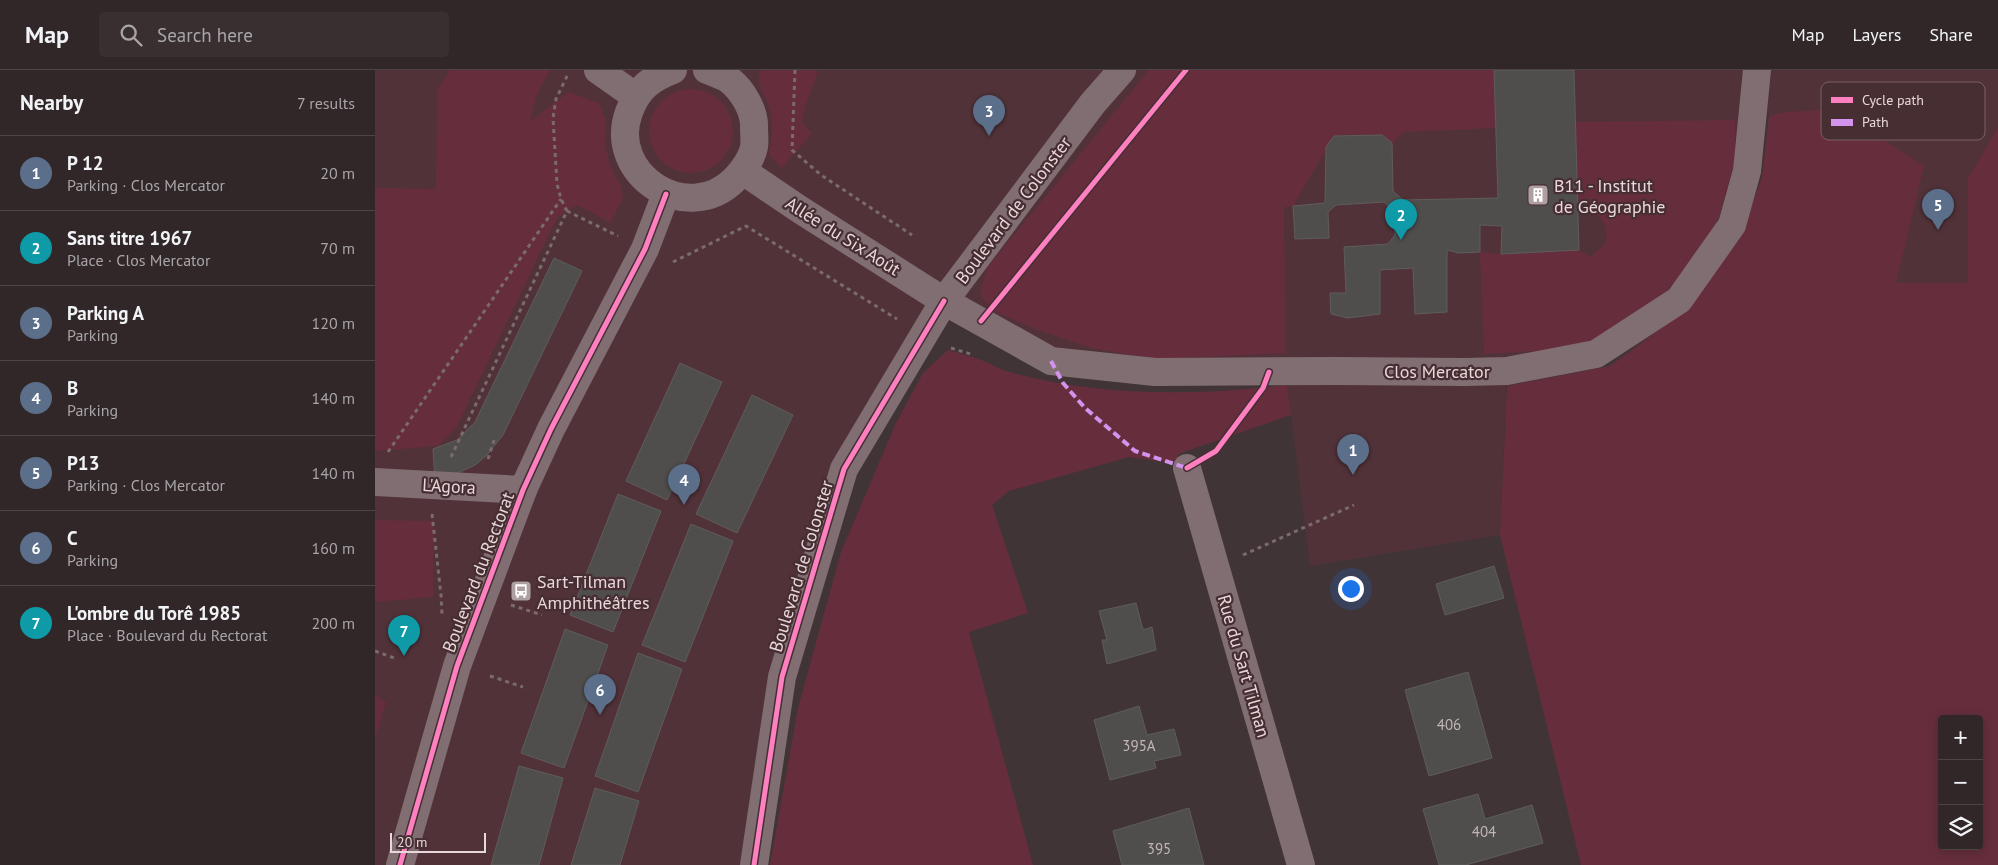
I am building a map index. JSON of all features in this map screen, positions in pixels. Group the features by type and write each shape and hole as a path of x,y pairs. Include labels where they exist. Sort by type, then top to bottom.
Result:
{"street":[{"path":"598,70 635,96"},
{"path":"673,70 654,78 635,96 625,124 627,153 642,178 666,194 687,198 709,196 728,186 743,171 754,148 755,122 746,98 724,73"},
{"name":"Boulevard de Colonster","path":"754,865 782,677 844,470 944,301 1093,103 1122,70"},
{"name":"Clos Mercator","path":"944,301 1051,361 1155,372 1465,372 1507,370 1596,354 1679,300 1732,225 1747,171 1757,70"},
{"name":"Allée du Six Août","path":"743,171 944,301"},
{"name":"Boulevard du Rectorat","path":"400,865 457,666 523,490 551,430 645,249 666,194"},
{"name":"Rue du Sart Tilman","path":"1187,468 1301,865"},
{"name":"L'Agora","path":"375,482 523,490"}],"path":[{"path":"795,70 792,150 821,175 912,235"},
{"path":"570,72 556,99 553,118 557,184 567,210 672,262 746,226 924,335"},
{"path":"385,457 561,198"},
{"path":"442,622 441,594 431,518 437,485 567,210"},
{"path":"1215,567 1354,506"},
{"path":"508,604 542,615"},
{"path":"375,651 397,659"},
{"path":"490,676 523,687"}],"shaded area":[{"path":"375,70 1998,70 1998,127 1968,178 1968,283 1895,283 1785,112 1769,116 1756,92 1747,171 1679,300 1507,371 1500,535 1310,566 1287,385 1051,361 944,301 844,469 782,677 754,865 375,865"},
{"path":"450,70 550,70 536,97 530,122 568,92 599,103 606,120 605,144 610,166 621,186 623,197 611,223 577,205 557,218 456,428 438,446 375,451 375,188 436,189 438,89"},
{"path":"762,70 818,70 802,122 812,133 782,168 769,155 772,119 759,84 759,74"},
{"path":"1149,70 1494,70 1496,128 1404,132 1392,143 1382,135 1334,136 1293,206 1284,207 1286,353 1156,359 1095,349 1035,329 991,310 980,293 987,268"},
{"path":"691,89 707,92 721,101 730,115 733,131 730,147 721,161 707,170 691,173 675,170 661,161 652,147 649,131 652,115 661,101 675,92"},
{"path":"1821,110 1821,140 1884,140 1924,166 1896,283 1968,283 1968,178 1998,127 1998,865 1581,865 1500,535 1507,386 1610,366 1683,312 1739,240 1762,177 1769,116 1785,112"},
{"path":"1735,120 1735,161 1718,219 1689,268 1652,305 1605,338 1552,350 1484,354 1480,252 1501,254 1579,250 1591,257 1607,242 1605,224 1596,214 1578,212 1575,122"},
{"path":"948,350 1006,371 1041,380 1111,390 1181,392 1252,389 1287,385 1291,415 1178,454 1178,462 1173,463 1129,457 1009,491 992,505 1028,613 969,632 1033,865 770,865 798,708 841,552 896,423 923,373"},
{"path":"375,520 434,521 433,597 375,602"},
{"path":"375,695 386,702 375,740"}],"building":[{"name":"B11 - Institut de Géographie","path":"1494,70 1574,70 1579,250 1501,254 1502,226 1480,225 1480,252 1459,253 1447,250 1447,312 1415,314 1413,268 1380,270 1380,314 1348,318 1331,314 1330,293 1346,293 1344,247 1388,244 1395,235 1393,211 1384,202 1336,205 1328,212 1329,238 1295,239 1293,206 1325,203 1326,147 1334,136 1382,135 1392,143 1393,191 1403,200 1498,198"},
{"path":"554,258 582,271 503,435 486,456 475,465 449,477 435,480 433,449 457,440 475,422"},
{"path":"680,363 722,382 667,500 626,481"},
{"path":"752,395 793,415 737,533 696,514"},
{"path":"618,494 661,511 613,632 570,615"},
{"path":"691,524 733,541 685,662 642,645"},
{"path":"1494,566 1504,598 1445,615 1436,584"},
{"path":"1136,603 1143,630 1152,627 1156,650 1107,664 1102,640 1107,640 1099,611"},
{"path":"565,629 608,645 564,768 521,753"},
{"path":"638,653 682,669 638,792 595,776"},
{"path":"1468,672 1492,758 1429,776 1405,690"},
{"path":"1139,706 1147,735 1174,729 1181,755 1154,761 1156,768 1110,780 1094,720"},
{"path":"519,766 563,778 539,865 491,865"},
{"path":"595,788 639,801 620,865 571,865"},
{"path":"1478,794 1485,819 1532,805 1543,843 1466,865 1439,865 1423,809"},
{"path":"1189,808 1204,865 1122,865 1113,831"}],"marked path":[{"path":"1051,361 1063,383 1085,408 1135,451 1187,468"}],"cycle path":[{"path":"981,321 1186,70"},
{"path":"400,865 457,666 523,490 551,429 645,249 666,194"},
{"path":"754,865 782,677 844,469 944,301"},
{"path":"1187,468 1216,451 1263,388 1269,372"}],"place":[{"name":"Parking A","path":"989,136"},
{"name":"B11 - Institut de Géographie","path":"1538,195"},
{"name":"P13","path":"1938,230"},
{"name":"Sans titre 1967","path":"1401,240"},
{"name":"P 12","path":"1353,475"},
{"name":"B","path":"684,505"},
{"name":"Sart-Tilman Amphithéâtres","path":"521,591"},
{"name":"L'ombre du Torê 1985","path":"404,656"},
{"name":"C","path":"600,715"}]}
